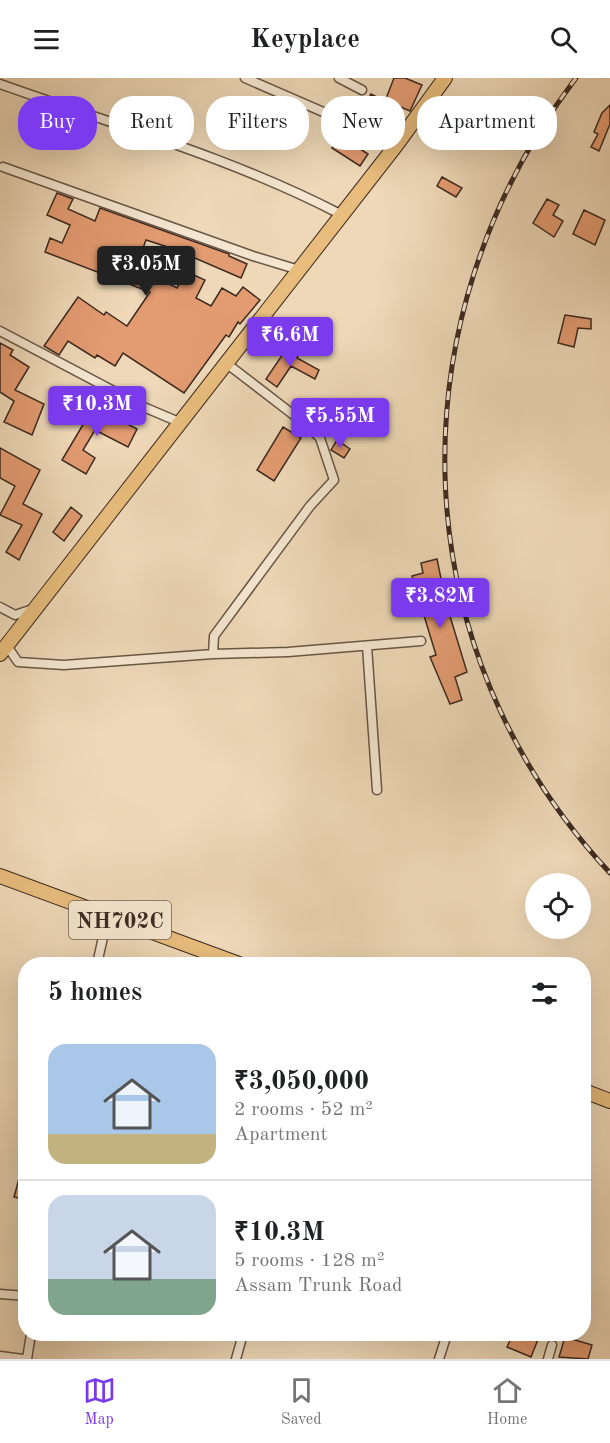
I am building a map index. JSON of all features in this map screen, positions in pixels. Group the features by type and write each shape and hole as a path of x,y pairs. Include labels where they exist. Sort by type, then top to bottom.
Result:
{"highway":[{"path":"405,133 445,78"},
{"path":"4,650 340,214 392,150"},
{"name":"NH702C","path":"0,876 220,957"},
{"path":"591,1094 610,1101"}],"street":[{"path":"245,78 321,111"},
{"path":"339,78 362,90"},
{"path":"0,84 262,176 340,214"},
{"path":"3,167 253,256 299,270"},
{"path":"0,331 179,423"},
{"path":"213,654 214,636 310,506 334,480 320,438 226,363"},
{"path":"0,607 15,615 34,609"},
{"path":"4,650 18,662 64,665 213,654 288,652 421,641"},
{"path":"367,646 377,790"},
{"path":"99,957 108,915"},
{"path":"0,1294 18,1295"},
{"path":"27,1359 30,1341"},
{"path":"236,1359 241,1341"},
{"path":"439,1359 445,1341"},
{"path":"549,1359 552,1346"},
{"path":"0,1356 23,1359"}],"building":[{"path":"394,78 405,78 422,85 410,111 405,109 405,96 387,96"},
{"path":"610,105 610,124 599,151 591,147 598,134 594,132 602,113"},
{"path":"335,150 362,150 368,154 360,166"},
{"path":"442,177 462,188 456,197 437,186"},
{"path":"57,193 73,199 68,209 95,221 100,208 229,254 247,264 241,278 174,249 146,240 142,251 171,264 163,281 177,288 185,271 205,280 196,298 211,306 222,288 236,296 243,287 260,300 240,324 238,322 229,337 226,335 184,393 123,353 115,366 97,355 95,358 68,341 59,355 44,346 78,297 104,315 106,312 127,326 150,292 45,252 50,238 62,243 70,225 47,215"},
{"path":"547,199 559,205 553,215 563,221 554,237 533,223"},
{"path":"584,210 605,220 595,245 573,234"},
{"path":"565,315 591,319 591,329 578,328 574,347 558,343"},
{"path":"0,343 13,350 10,355 29,367 15,390 44,404 32,435 4,422 14,401 0,392"},
{"path":"287,348 298,356 297,358 319,370 315,379 291,366 277,387 266,379"},
{"path":"94,406 137,429 128,447 95,430 83,450 95,458 86,474 62,460"},
{"path":"283,427 301,438 274,481 257,470"},
{"path":"337,440 350,449 344,458 331,450"},
{"path":"0,448 40,470 23,504 42,514 19,560 6,552 22,525 0,515 15,486 0,478"},
{"path":"71,507 82,516 64,541 53,532"},
{"path":"437,559 446,603 467,672 455,677 462,700 450,704 430,657 436,655 412,576 423,573 421,563"},
{"path":"18,1182 18,1198 14,1197"},
{"path":"510,1341 537,1341 531,1357 507,1347"},
{"path":"564,1341 578,1341 592,1345 588,1359 559,1357"}],"railway":[{"path":"576,78 516,173 474,273 451,377 445,482 458,587 490,688 541,784 610,873"}]}
